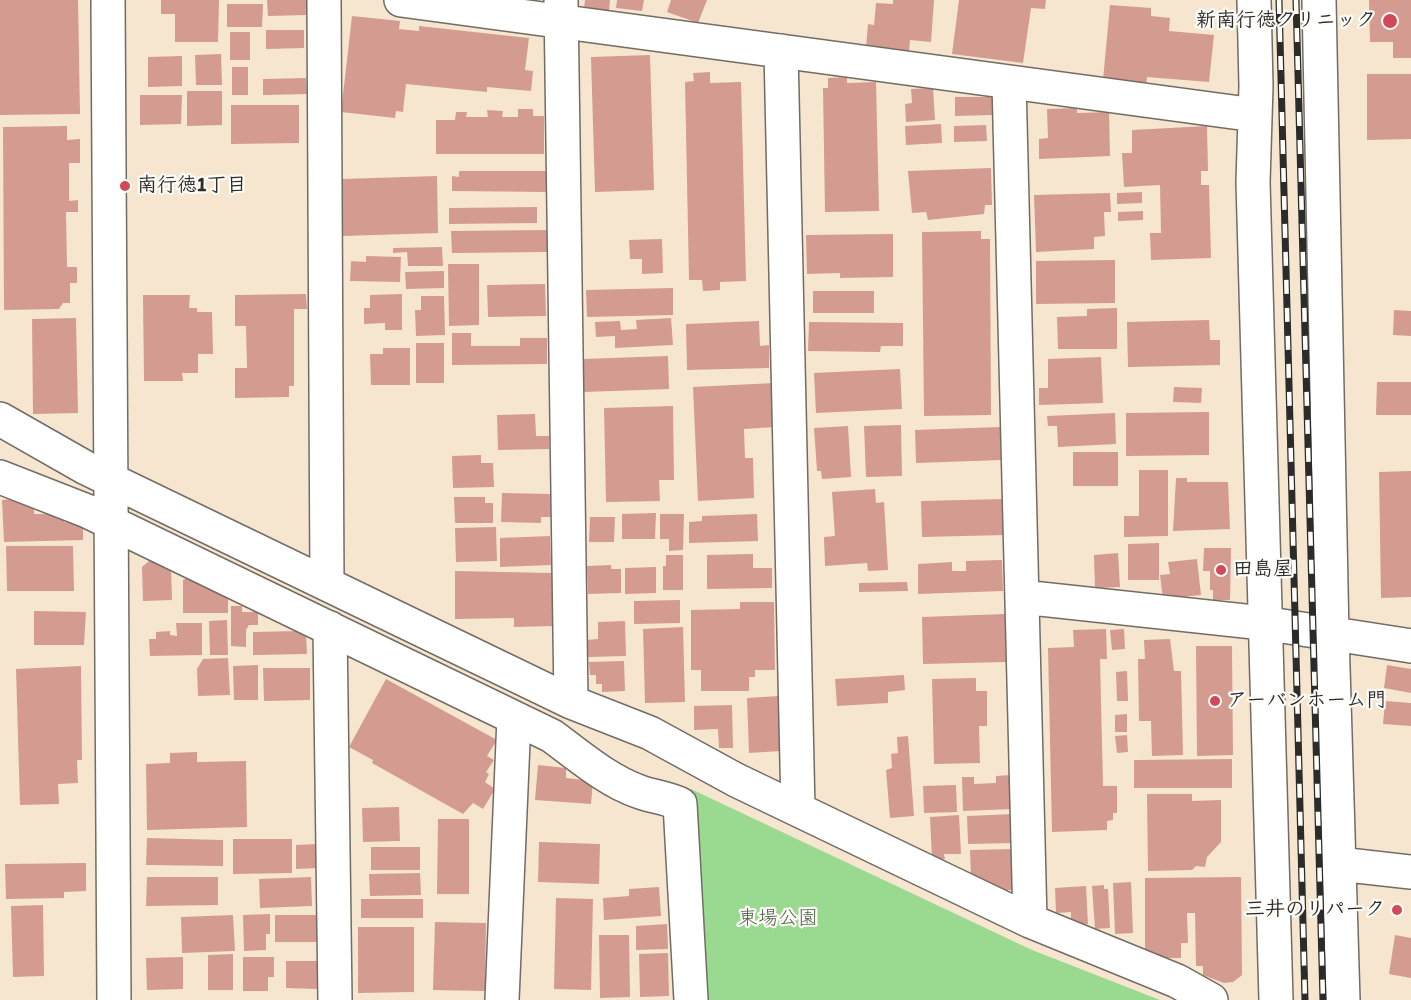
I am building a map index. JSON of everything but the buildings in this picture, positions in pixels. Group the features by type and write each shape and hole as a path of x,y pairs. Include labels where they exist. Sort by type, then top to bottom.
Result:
{"street":[{"path":"108,0 114,1000"},
{"path":"324,0 327,583"},
{"path":"401,0 561,11 781,51 1255,116"},
{"path":"1254,0 1253,182 1263,623 1276,1000"},
{"path":"1319,0 1332,634 1343,1000"},
{"path":"561,11 571,702"},
{"path":"781,51 798,809"},
{"path":"1009,82 1030,921"},
{"path":"0,419 110,479 571,702 651,733 736,780 1030,921 1177,981 1211,1000"},
{"path":"0,477 110,523 552,736 615,780 641,793 661,795 680,804 691,1000"},
{"path":"1022,597 1263,623 1411,646"},
{"path":"330,628 335,1000"},
{"path":"502,1000 514,718"},
{"path":"1339,864 1411,872"}],"green space":[{"name":"東場公園","path":"691,789 1032,950 1160,1000 709,1000 702,994"}],"railway":[{"path":"1279,0 1305,1000"},
{"path":"1296,0 1323,1000"}],"place":[{"name":"新南行徳クリニック","path":"1390,21"},
{"name":"南行徳1丁目","path":"125,186"},
{"name":"田島屋","path":"1221,570"},
{"name":"アーバンホーム門","path":"1215,701"},
{"name":"三井のリパーク","path":"1397,910"}]}
